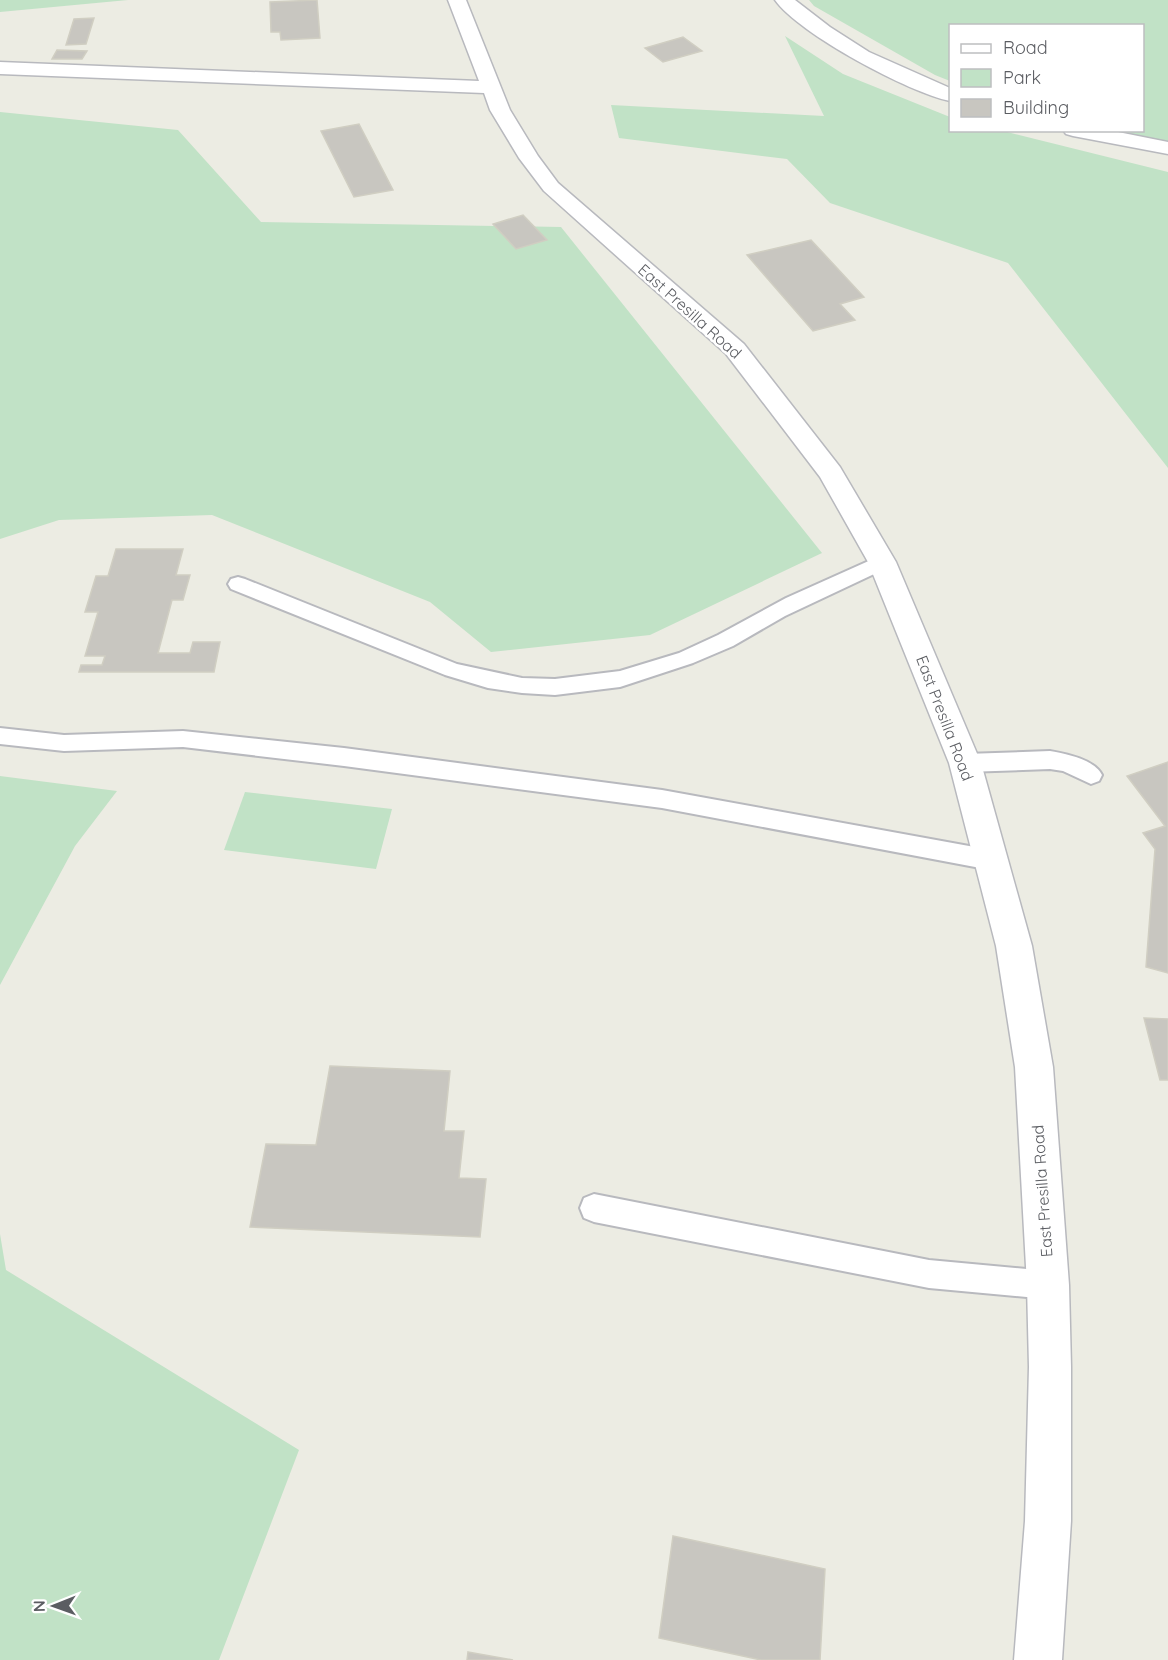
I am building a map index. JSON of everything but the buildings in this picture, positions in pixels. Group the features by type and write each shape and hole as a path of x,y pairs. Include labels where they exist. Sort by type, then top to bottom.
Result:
{"street":[{"name":"East Presilla Road","path":"457,0 489,87 500,110 551,187 735,349 831,472 882,562 965,763 1014,946 1034,1067 1048,1286 1048,1521 1038,1660"},
{"path":"784,0 845,47 905,78 949,94"},
{"path":"0,68 489,87"},
{"path":"1084,132 1168,148"}],"lane":[{"path":"238,584 452,670 482,680 549,689 601,684 640,675 682,660 882,562"},
{"path":"0,736 64,743 183,739 345,757 662,799 991,860"},
{"path":"965,763 1050,760 1067,762 1091,775"},
{"path":"594,1208 929,1274 1048,1286"}],"green space":[{"path":"0,0 128,0 0,12"},
{"path":"809,0 1168,0 1168,142 1116,132 1144,132 1144,24 949,24 949,81 935,75 814,6"},
{"path":"785,36 843,74 949,117 949,132 1007,132 1168,172 1168,468 1008,263 830,203 787,159 619,138 611,105 824,116"},
{"path":"0,112 178,130 261,222 561,227 822,553 650,635 491,652 430,602 212,515 59,520 0,539"},
{"path":"0,776 117,791 75,846 0,985"},
{"path":"245,792 392,809 376,869 224,850"},
{"path":"0,1234 6,1270 299,1450 219,1660 0,1660"}]}
